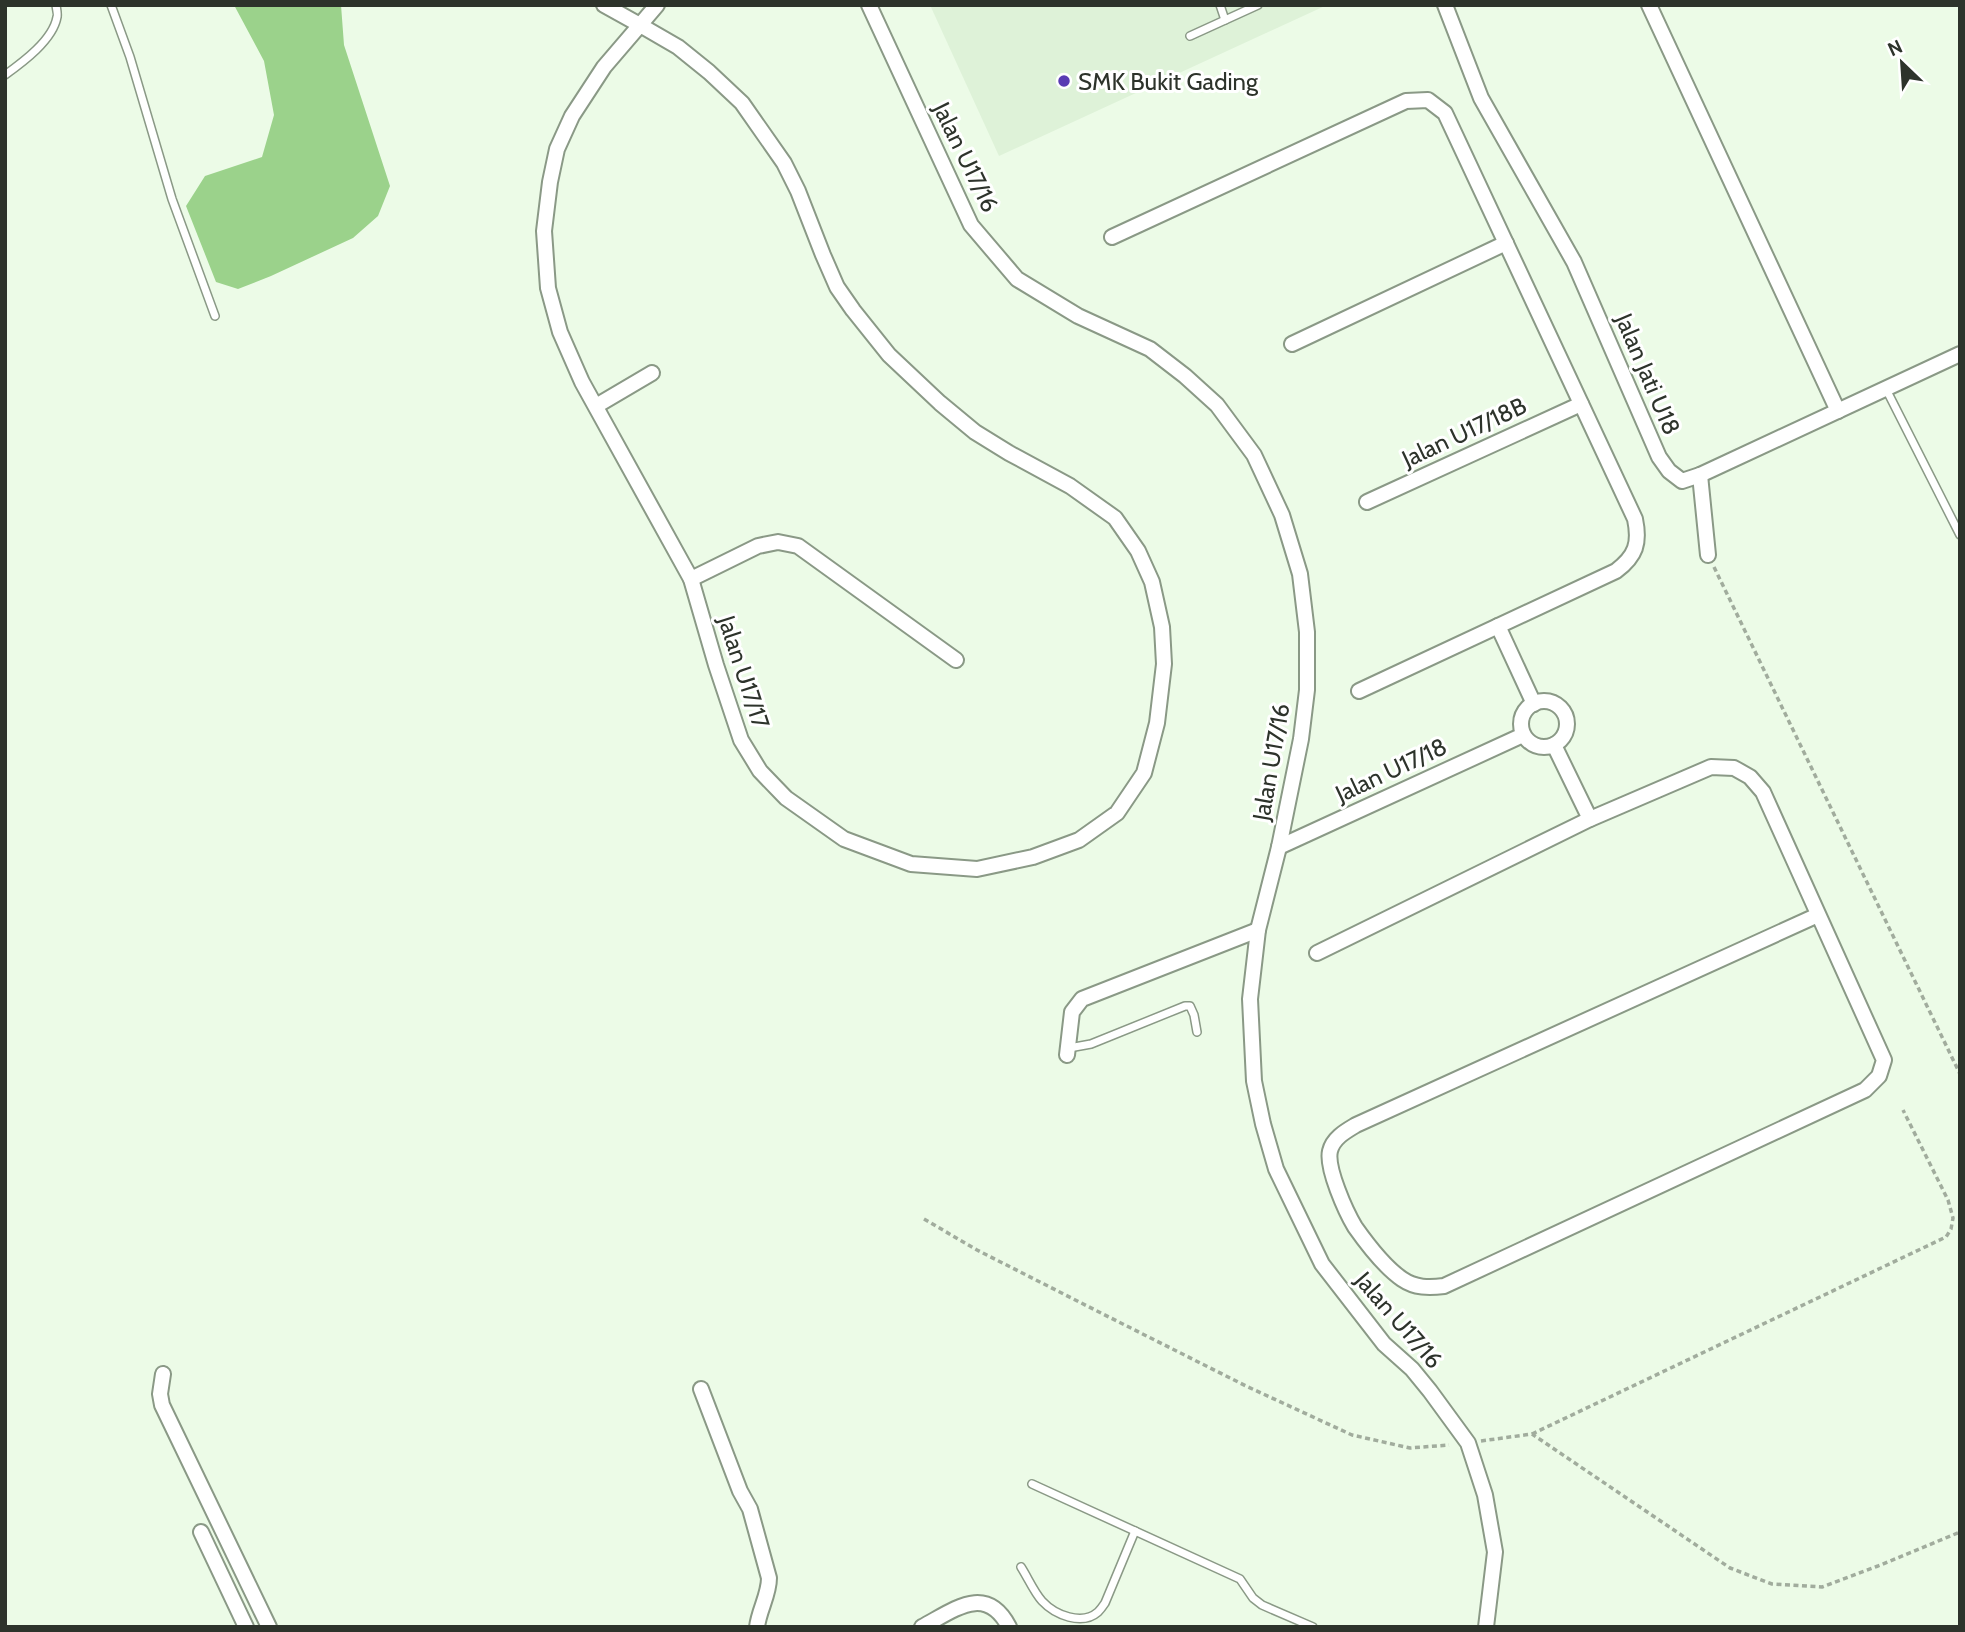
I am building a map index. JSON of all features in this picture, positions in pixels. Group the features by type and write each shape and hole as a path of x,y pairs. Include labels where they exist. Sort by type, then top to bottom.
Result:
{"street":[{"name":"Jalan U17/17","path":"604,5 640,25 678,47 742,103 784,163 838,287 889,355 975,432 1070,486 1115,517 1138,551 1152,582 1163,627 1164,664 1157,723 1144,773 1117,813 1079,839 1033,857 977,869 911,864 844,839 786,799 760,772 741,740 691,579 582,382 560,332 548,288 544,231 557,149 572,116 604,67 640,25"},
{"path":"640,25 657,5"},
{"name":"Jalan U17/16","path":"869,5 971,225 1017,279 1079,316 1150,349 1217,405 1254,455 1282,515 1300,575 1307,632 1307,690 1301,739 1279,847 1258,930 1250,999 1254,1081 1276,1169 1322,1264 1384,1344 1412,1369 1430,1391 1468,1443 1485,1495 1495,1552 1486,1627"},
{"name":"Jalan Jati U18","path":"1444,5 1481,98 1574,262 1659,457 1669,471 1682,481 1700,475"},
{"path":"1649,5 1838,411"},
{"path":"1112,237 1406,101 1428,100 1445,113 1635,519 1638,535 1628,562 1616,571 1359,691"},
{"path":"1292,344 1506,243"},
{"path":"1708,555 1700,475 1960,354"},
{"path":"596,406 652,373"},
{"name":"Jalan U17/18B","path":"1367,502 1580,404"},
{"path":"691,579 758,546 778,542 798,547 956,660"},
{"path":"1498,626 1534,704"},
{"path":"1549,702 1563,710 1567,726 1560,741 1554,745 1533,745 1523,735 1521,720 1528,708 1534,704 1549,702"},
{"name":"Jalan U17/18","path":"1279,847 1523,735"},
{"path":"1554,745 1590,819"},
{"path":"1317,953 1590,819 1711,767 1734,768 1750,777 1763,792 1884,1060 1879,1076 1865,1090 1444,1286 1424,1288 1404,1281 1388,1268 1355,1226 1330,1171 1330,1150 1339,1136 1356,1125 1818,915"},
{"path":"1067,1052 1072,1012 1082,999 1258,930"},
{"path":"163,1374 160,1394 162,1405 268,1627"},
{"path":"701,1389 740,1491 750,1508 769,1578 769,1588 758,1616 757,1627"},
{"path":"201,1532 246,1627"},
{"path":"922,1627 961,1606 987,1603 1002,1614 1009,1627"}],"lane":[{"path":"5,75 33,54 48,37 58,16 56,5"},
{"path":"111,5 130,57 172,199 215,316"},
{"path":"1220,5 1226,20"},
{"path":"1190,36 1258,5"},
{"path":"1886,389 1960,536"},
{"path":"1067,1052 1185,1006 1190,1006 1198,1032"},
{"path":"1032,1484 1240,1579 1253,1598 1262,1605 1313,1627"},
{"path":"1021,1567 1041,1600 1052,1610 1075,1619 1088,1617 1098,1612 1105,1603 1135,1531"}],"path":[{"path":"1708,555 1960,1074"},
{"path":"923,1219 1087,1306 1246,1386 1352,1435 1410,1448 1468,1443 1532,1434 1946,1237 1953,1218 1948,1200 1903,1110"},
{"path":"1532,1434 1730,1568 1772,1584 1822,1587 1960,1532"}],"shaded area":[{"path":"234,5 341,5 344,45 390,186 378,216 353,238 238,289 216,282 186,206 205,176 262,157 274,115 264,61"},
{"name":"SMK Bukit Gading","path":"930,5 1327,5 999,156"}],"place":[{"name":"SMK Bukit Gading","path":"1064,81"}]}
